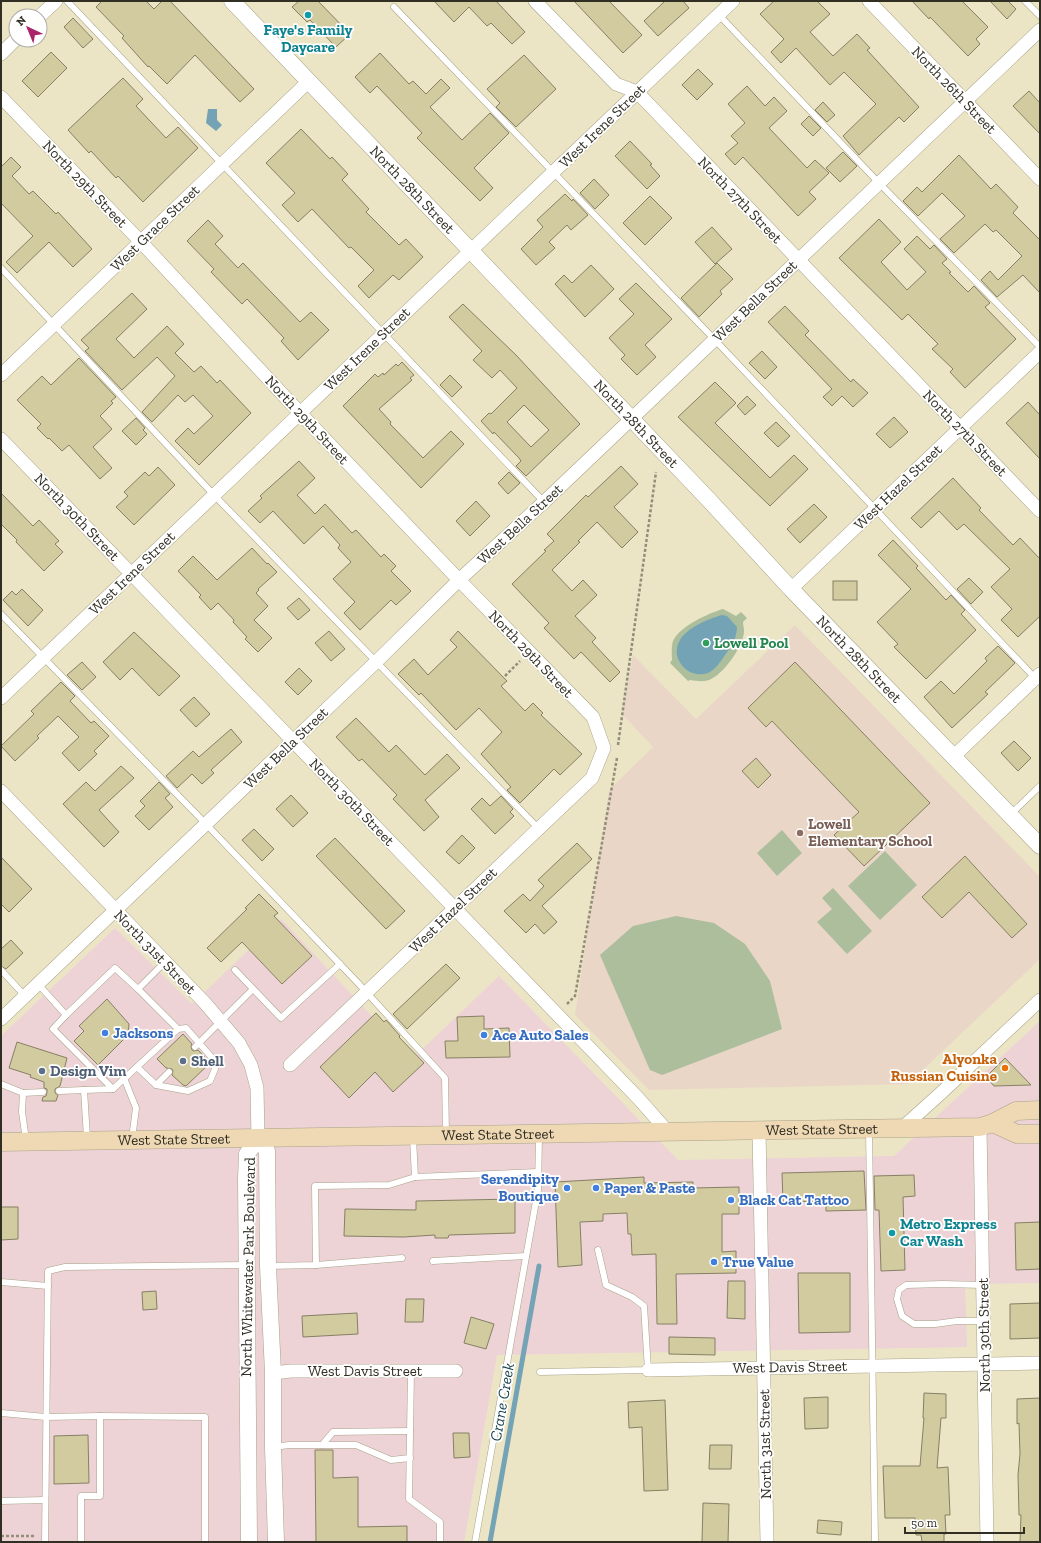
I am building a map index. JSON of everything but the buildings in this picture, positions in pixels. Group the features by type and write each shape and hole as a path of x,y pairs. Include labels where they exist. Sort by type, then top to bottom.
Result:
{"main road":[{"name":"West State Street","path":"987,1125 1016,1111 1040,1110"},
{"name":"West State Street","path":"2,1142 759,1131 987,1125 1017,1134 1040,1134"}],"street":[{"path":"48,8 56,1"},
{"name":"North 28th Street","path":"232,1 632,419 791,589 1040,846"},
{"name":"North 27th Street","path":"535,1 616,84 637,92 1040,511"},
{"name":"West Irene Street","path":"1,698 733,1"},
{"name":"North 26th Street","path":"869,1 1040,179"},
{"name":"West Bella Street","path":"1,1019 376,662 459,580 632,419 1040,30"},
{"name":"West Grace Street","path":"1,375 309,81"},
{"name":"North 29th Street","path":"1,97 141,242 300,413 459,580 593,717 604,748"},
{"name":"West Hazel Street","path":"791,589 1040,352"},
{"name":"North 30th Street","path":"1,439 639,1099 668,1132"},
{"path":"954,756 1038,676"},
{"name":"West Hazel Street","path":"290,1065 592,778 604,748"},
{"name":"North 31st Street","path":"1,791 116,910 239,1043 250,1065 257,1088 258,1138"},
{"path":"901,1128 941,1093 1040,1000"},
{"name":"North 30th Street","path":"987,1125 983,1285 987,1542"},
{"name":"North 31st Street","path":"759,1131 767,1542"},
{"name":"North Whitewater Park Boulevard","path":"249,1542 246,1265 247,1154 258,1138 267,1151 268,1266 273,1373 273,1447 276,1542"},
{"name":"West Davis Street","path":"648,1370 1040,1362"},
{"name":"West Davis Street","path":"273,1373 291,1371 456,1371"}],"lane":[{"path":"67,1 385,333 544,502"},
{"path":"1025,1 1040,16"},
{"path":"394,7 715,340 875,509 1038,676"},
{"path":"719,14 879,183 1040,348"},
{"path":"1,268 214,495 538,829"},
{"path":"1,614 367,992 445,1078 446,1136"},
{"path":"1010,815 1040,786"},
{"path":"138,989 165,962"},
{"path":"235,970 281,1018 340,964"},
{"path":"112,1089 53,1029 115,968 178,1029"},
{"path":"1,970 26,996"},
{"path":"38,984 66,1015"},
{"path":"197,1045 253,989"},
{"path":"59,1091 112,1089 178,1029 186,1028 197,1045 214,1060 215,1069 210,1081 188,1091 156,1085 137,1067"},
{"path":"156,1085 170,1072"},
{"path":"124,1078 136,1108 132,1140"},
{"path":"1,1084 23,1092 43,1092"},
{"path":"84,1090 87,1141"},
{"path":"23,1092 22,1112 26,1142"},
{"path":"869,1129 875,1542"},
{"path":"475,1542 538,1190 539,1134"},
{"path":"413,1136 415,1177"},
{"path":"316,1265 315,1186 389,1184 415,1177 538,1172"},
{"path":"598,1250 606,1285 632,1297 644,1306 648,1370"},
{"path":"433,1261 526,1256"},
{"path":"268,1266 316,1265 402,1258"},
{"path":"45,1542 48,1271 65,1268 246,1265"},
{"path":"1,1282 48,1286"},
{"path":"983,1285 906,1285 899,1290 897,1299 902,1316 914,1324 983,1321"},
{"name":"West Davis Street","path":"540,1372 648,1370"},
{"path":"411,1371 409,1499 440,1522 440,1542"},
{"path":"1,1413 46,1417 205,1417 205,1542"},
{"path":"81,1542 81,1496 100,1496 100,1416"},
{"path":"322,1445 334,1432 410,1431"},
{"path":"273,1447 289,1445 356,1444 391,1460 410,1458"},
{"path":"1,1501 45,1500"}],"path":[{"path":"564,1006 574,996 613,784 656,472"},
{"path":"505,676 530,652"},
{"path":"1,1536 36,1536"}],"shaded area":[{"name":"Lowell Elementary School","path":"795,625 1040,877 1040,959 908,1084 649,1090 575,1015 609,790 653,747 622,714 633,655 696,719"},
{"path":"281,919 412,1059 499,976 678,1160 894,1156 1040,1021 1040,1283 965,1284 967,1347 497,1355 464,1542 1,1542 1,1036 115,928 192,1004"}],"green space":[{"name":"Lowell Pool","path":"723,609 736,616 741,612 747,618 743,622 743,637 737,652 715,677 704,681 688,681 670,663 672,660 673,641 688,625"},
{"path":"782,830 802,853 777,876 757,853"},
{"path":"885,851 917,885 880,920 848,886"},
{"path":"833,888 872,931 847,954 817,922 832,909 822,898"},
{"path":"676,916 714,923 745,944 770,981 782,1029 662,1075 650,1070 600,955 633,926"}],"water":[{"path":"208,109 217,109 217,120 222,125 216,131 206,123"},
{"name":"Lowell Pool","path":"722,615 727,616 737,627 735,639 729,649 718,665 708,673 694,673 687,670 682,666 677,654 677,647 680,640 693,627"}],"waterway":[{"name":"Crane Creek","path":"490,1542 539,1266"}],"place":[{"name":"Faye's Family Daycare","path":"308,15"},
{"name":"Lowell Pool","path":"706,643"},
{"name":"Lowell Elementary School","path":"800,833"},
{"name":"Jacksons","path":"105,1033"},
{"name":"Ace Auto Sales","path":"484,1035"},
{"name":"Shell","path":"183,1061"},
{"name":"Alyonka Russian Cuisine","path":"1005,1068"},
{"name":"Design Vim","path":"42,1071"},
{"name":"Serendipity Boutique","path":"567,1188"},
{"name":"Paper & Paste","path":"596,1188"},
{"name":"Black Cat Tattoo","path":"731,1200"},
{"name":"Metro Express Car Wash","path":"892,1233"},
{"name":"True Value","path":"714,1262"}]}
